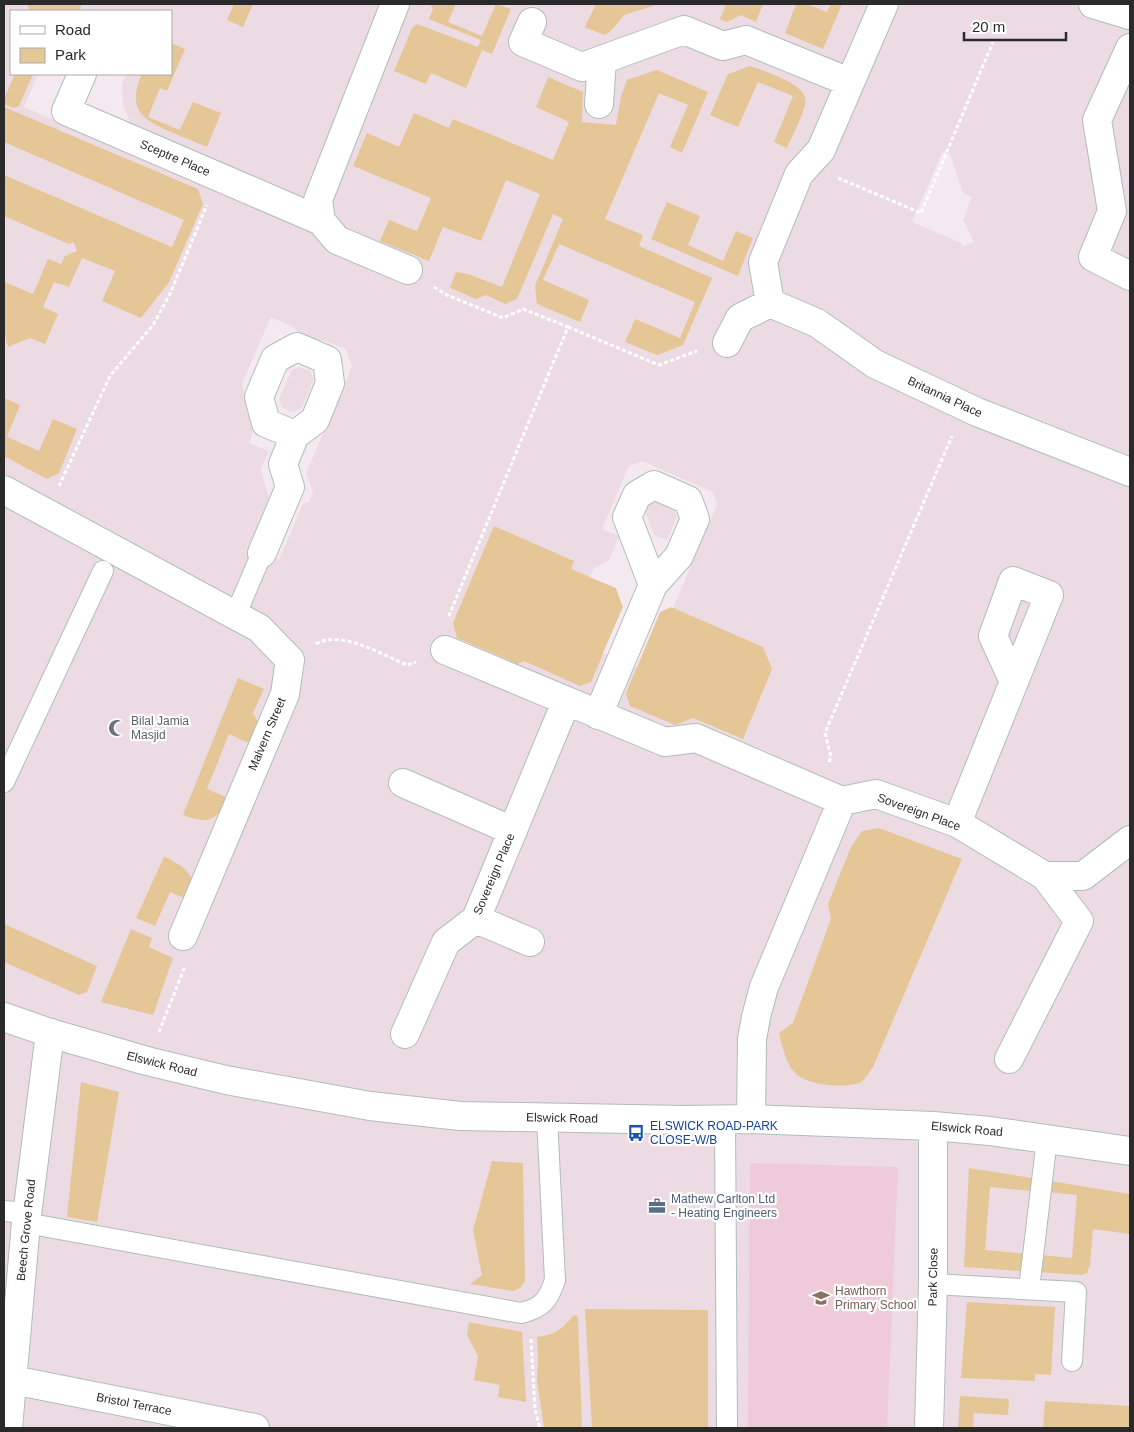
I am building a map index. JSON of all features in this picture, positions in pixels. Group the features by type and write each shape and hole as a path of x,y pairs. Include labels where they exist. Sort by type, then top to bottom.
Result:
{"street":[{"path":"321,221 318,200 395,4"},
{"path":"727,343 740,318 770,303 763,262 799,174 821,150 884,4"},
{"path":"1093,4 1130,15"},
{"path":"532,22 524,42 582,67 684,30 724,46 746,40 849,82"},
{"path":"1130,48 1097,120 1112,211 1093,257 1130,276"},
{"path":"599,104 602,60"},
{"name":"Sceptre Place","path":"82,75 66,111 321,221 337,240 408,270"},
{"name":"Britannia Place","path":"770,303 817,323 874,364 977,412 1130,472"},
{"path":"262,553 290,487 283,464 295,435"},
{"path":"4,490 259,628 290,660"},
{"path":"598,715 653,585"},
{"path":"445,650 665,742 696,738 830,796 764,987 756,1017 738,1119"},
{"name":"Malvern Street","path":"182,936 285,694 290,660"},
{"path":"957,823 1014,682"},
{"name":"Sovereign Place","path":"405,1034 446,942 476,919 566,702"},
{"path":"403,783 513,831"},
{"name":"Sovereign Place","path":"830,796 876,794 957,823 1045,876 1080,921 1008,1059"},
{"path":"1045,876 1083,876 1130,840"},
{"path":"476,919 530,942"},
{"name":"Elswick Road","path":"4,1017 50,1033 147,1061 226,1080 370,1106 460,1116 685,1120 738,1119 933,1126 990,1131 1130,1151"},
{"name":"Beech Grove Road","path":"8,1428 13,1380 19,1216 50,1033"},
{"name":"Park Close","path":"929,1428 933,1284 933,1126"},
{"name":"Bristol Terrace","path":"13,1380 182,1421 255,1428"}],"lane":[{"path":"235,616 262,553"},
{"path":"4,782 103,571"},
{"path":"19,1216 521,1313 535,1310 546,1301 555,1280 547,1117"},
{"path":"727,1428 738,1119"},
{"path":"1029,1289 1047,1139"},
{"path":"933,1284 1076,1292 1072,1361"}],"path":[{"path":"807,165 921,213 993,42"},
{"path":"45,513 65,476 110,376 153,325 170,294 219,177"},
{"path":"408,270 447,295 503,318 523,309 659,365 688,354 727,343"},
{"path":"290,660 322,640 346,639 406,665 445,650 440,636 568,328"},
{"path":"830,796 831,757 825,733 965,405"},
{"path":"147,1061 187,962 182,936"},
{"path":"521,1313 531,1337 535,1410 540,1428"}],"shaded area":[{"path":"38,75 126,75 122,85 123,105 130,122 261,209 24,107"},
{"path":"943,151 950,154 963,193 972,197 963,220 974,242 962,247 961,243 912,222"},
{"path":"271,317 295,328 299,334 316,342 323,340 346,349 352,367 306,473 313,492 309,502 303,504 279,560 249,546 269,498 261,470 269,451 249,443 253,433 242,383","holes":["300,367 310,371 314,379 301,409 292,412 283,408 279,399 292,370"]},
{"path":"642,461 713,492 717,505 673,608 671,607 660,612 637,667 603,653 623,607 616,588 590,577 593,569 609,560 619,536 602,529 629,466","holes":["654,501 674,510 677,517 667,540 654,535 644,508 646,504"]},
{"name":"Hawthorn Primary School","path":"750,1163 898,1167 887,1428 748,1428"}],"green space":[{"path":"27,4 82,4 79,10 30,10"},
{"path":"234,4 253,4 243,27 227,20"},
{"path":"430,4 456,4 448,22 482,36 496,4 511,9 492,54 482,50 466,88 431,73 426,84 394,71 412,28 417,24 478,47 481,40 429,19 433,9"},
{"path":"596,4 659,4 624,15 611,31 604,35 585,27"},
{"path":"726,4 763,4 756,22 741,15 727,22 720,19"},
{"path":"796,4 807,4 827,12 831,4 842,4 823,49 785,33"},
{"path":"172,43 185,49 167,91 160,88 148,117 180,130 193,102 221,113 207,147 171,132 145,117 137,104 138,86 142,75 172,75"},
{"path":"750,66 776,75 794,85 805,98 803,111 787,148 774,142 793,96 758,82 738,127 710,115 728,74"},
{"path":"657,70 708,92 682,153 670,147 688,105 659,93 605,219 643,235 639,246 712,278 683,345 657,355 625,342 635,319 680,338 695,302 559,244 543,280 589,300 580,322 537,304 535,286 563,219 553,214 517,299 505,304 486,295 476,299 450,288 456,272 468,274 502,287 540,194 506,180 481,241 443,227 429,261 380,241 389,220 417,231 431,198 353,166 367,133 399,147 414,113 449,128 453,119 553,160 569,122 536,107 548,77 583,92 582,122 616,125 621,97 627,80"},
{"path":"15,75 33,75 19,106 14,108 6,105 4,99"},
{"path":"4,107 198,189 203,204 169,282 141,318 102,301 115,271 82,258 69,287 54,282 43,307 58,314 45,344 30,338 8,347 4,330 5,282 33,294 48,259 61,264 65,256 77,251 74,242 69,244 4,216 4,175 172,247 184,220 4,142"},
{"path":"667,202 700,216 688,245 723,261 736,231 753,238 738,276 651,239"},
{"path":"4,398 20,405 7,437 39,451 53,419 77,429 59,473 47,479 4,456"},
{"path":"494,526 574,561 571,569 616,588 623,607 591,682 580,686 524,661 518,664 457,638 453,623"},
{"path":"671,607 763,647 772,669 743,739 693,718 675,725 630,706 626,693 660,612"},
{"path":"238,678 264,689 253,713 259,724 251,744 229,734 207,789 228,798 220,812 210,819 198,820 191,818 183,815"},
{"path":"879,828 962,859 873,1067 863,1081 855,1084 839,1086 813,1082 800,1077 792,1069 786,1057 779,1033 793,1023 831,919 828,904 851,847 862,831"},
{"path":"164,857 179,865 188,873 193,883 194,891 191,901 170,892 155,926 136,918"},
{"path":"4,924 97,966 87,992 79,995 4,962"},
{"path":"131,929 152,938 149,947 173,958 153,1015 101,1002"},
{"path":"81,1082 119,1092 97,1222 67,1217"},
{"path":"492,1161 523,1163 525,1281 520,1288 513,1291 470,1284 482,1275 473,1230"},
{"path":"969,1168 1032,1178 1031,1191 990,1187 985,1250 1072,1258 1077,1195 1048,1192 1050,1181 1130,1194 1130,1234 1093,1229 1090,1265 1087,1273 1081,1275 964,1267"},
{"path":"967,1302 1055,1307 1051,1375 1035,1374 1035,1381 961,1378"},
{"path":"585,1309 708,1310 708,1428 592,1427"},
{"path":"574,1315 578,1317 582,1428 544,1428 537,1380 537,1337 549,1335 558,1330"},
{"path":"469,1322 522,1332 526,1402 498,1397 500,1385 474,1380 478,1356 467,1335"},
{"path":"960,1396 1009,1399 1008,1415 974,1413 973,1428 958,1428"},
{"path":"1045,1401 1130,1406 1130,1428 1043,1428"}],"place":[{"name":"Bilal Jamia Masjid","path":"117,728"},
{"name":"ELSWICK ROAD-PARK CLOSE-W/B","path":"636,1133"},
{"name":"Mathew Carlton Ltd - Heating Engineers","path":"657,1206"},
{"name":"Hawthorn Primary School","path":"821,1298"}]}
